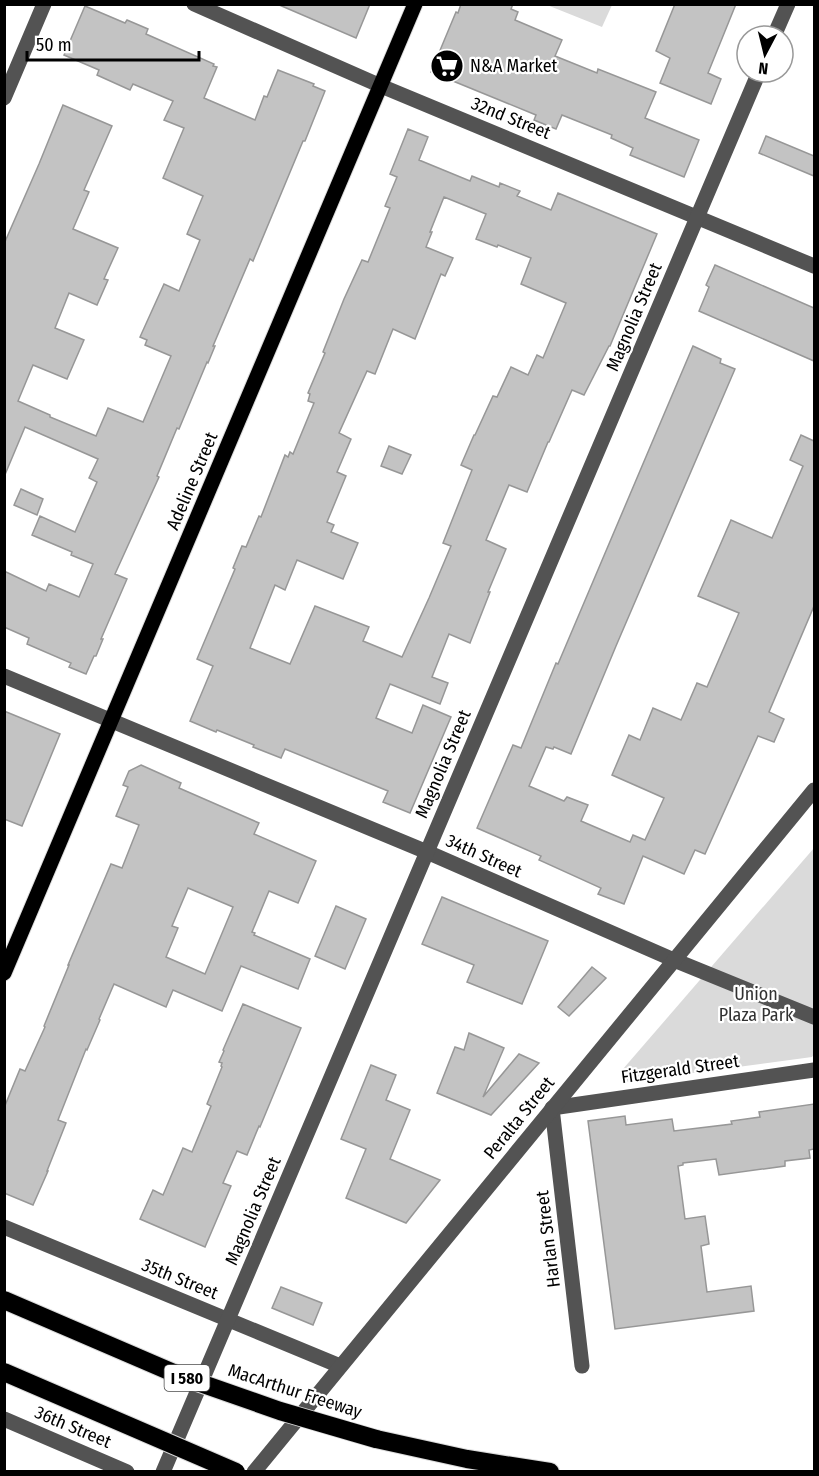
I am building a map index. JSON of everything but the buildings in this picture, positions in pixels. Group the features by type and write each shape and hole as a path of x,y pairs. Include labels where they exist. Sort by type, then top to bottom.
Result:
{"highway":[{"name":"MacArthur Freeway","path":"4,1300 183,1377 280,1411 376,1439 550,1472"},
{"path":"4,1372 236,1472"}],"main road":[{"name":"Adeline Street","path":"4,973 415,4"}],"street":[{"path":"4,98 44,4"},
{"name":"32nd Street","path":"194,4 381,86 814,266"},
{"path":"779,24 788,4"},
{"name":"Magnolia Street","path":"163,1472 754,84"},
{"name":"34th Street","path":"4,676 427,852 674,960 814,1017"},
{"name":"Peralta Street","path":"254,1472 814,790"},
{"name":"Fitzgerald Street","path":"552,1108 814,1070"},
{"name":"Harlan Street","path":"552,1108 582,1366"},
{"name":"35th Street","path":"4,1227 340,1366"},
{"name":"36th Street","path":"4,1419 127,1472"}],"green space":[{"path":"547,5 612,5 602,27"},
{"name":"Union Plaza Park","path":"814,848 814,1054 812,1057 625,1082 623,1069"}],"place":[{"name":"N&A Market","path":"447,66"}]}
